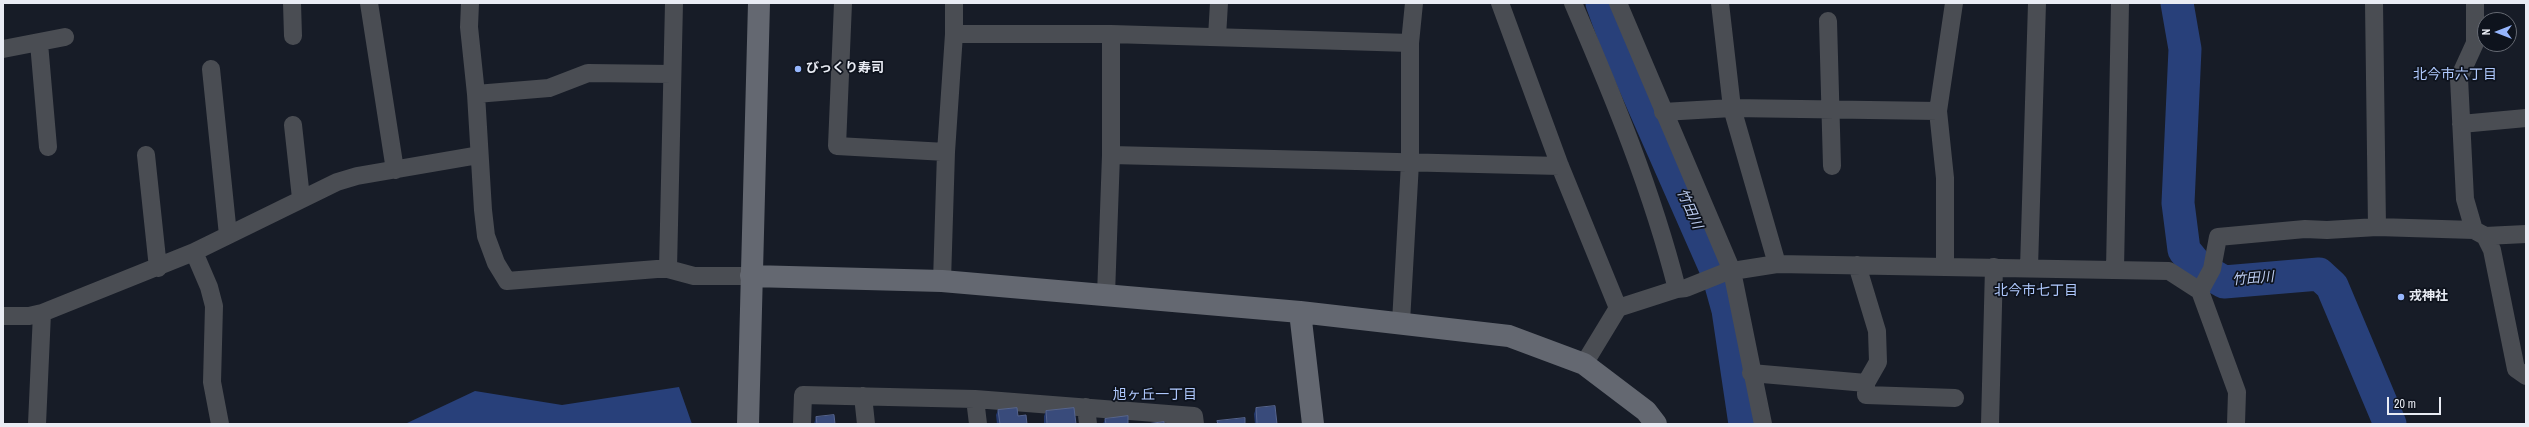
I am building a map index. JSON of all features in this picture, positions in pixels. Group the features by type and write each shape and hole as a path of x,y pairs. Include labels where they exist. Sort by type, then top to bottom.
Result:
{"street":[{"path":"292,3 293,36"},
{"path":"369,3 394,170"},
{"path":"470,3 469,27 476,94 479,155 486,236 496,263 507,281 668,269 694,276 942,281 1401,322 1509,336 1584,364 1646,411 1656,424"},
{"path":"668,269 674,3"},
{"path":"748,424 759,3"},
{"path":"843,3 837,146 946,152"},
{"path":"942,281 946,152 954,34 954,3"},
{"path":"1217,37 1219,3"},
{"path":"1401,322 1410,163 1410,43 1414,3"},
{"path":"1500,3 1560,166 1618,308"},
{"path":"1573,3 1614,96 1682,288"},
{"path":"1618,3 1729,272 1763,424"},
{"path":"1720,3 1732,108 1777,264"},
{"path":"1945,266 1945,178 1938,111 1954,3"},
{"path":"2030,268 2037,3"},
{"path":"2114,270 2120,3"},
{"path":"2374,3 2377,227"},
{"path":"2475,3 2475,43 2459,78 2465,198 2480,233 2492,250 2499,276 2516,369 2526,376"},
{"path":"1828,21 1832,166"},
{"path":"954,34 1111,34 1410,43"},
{"path":"1106,295 1111,155 1111,34"},
{"path":"3,49 65,37"},
{"path":"38,43 48,147"},
{"path":"211,69 228,235"},
{"path":"476,94 549,88 588,73 672,74"},
{"path":"1663,112 1732,108 1830,108 1938,111"},
{"path":"2462,124 2526,118"},
{"path":"293,126 301,198"},
{"path":"146,155 158,268"},
{"path":"3,316 29,316 42,312 158,268 337,182 479,155"},
{"path":"1111,155 1560,166"},
{"path":"2200,291 2212,269 2218,237 2305,229 2327,230 2377,227 2526,234"},
{"path":"194,252 209,287 214,306 212,382 220,424"},
{"path":"1584,364 1618,308 1729,272 1777,264 2169,271 2200,291 2238,392 2236,424"},
{"path":"1857,265 1877,331 1878,362 1866,383 1866,395 1955,398"},
{"path":"1990,424 1994,267"},
{"path":"37,424 42,312"},
{"path":"1300,312 1313,424"},
{"path":"1751,373 1866,383"},
{"path":"802,424 803,395 975,399 1087,415 1194,416 1195,424"},
{"path":"863,396 866,424"},
{"path":"975,399 978,424"}],"water":[{"path":"679,387 692,424 405,424 475,391 562,405"}],"building":[{"path":"1275,406 1277,424 1257,424 1256,408"},
{"path":"1017,408 1018,416 1026,415 1027,424 1000,424 998,410"},
{"path":"1074,408 1076,424 1047,424 1046,411"},
{"path":"834,415 835,424 817,424 816,417"},
{"path":"1128,416 1128,424 1106,424 1105,419"},
{"path":"1245,418 1245,424 1218,424 1217,421"},
{"path":"1164,422 1164,424 1147,424"}],"waterway":[{"name":"竹田川","path":"1602,3 1618,47 1718,274 1728,310 1745,424"},
{"name":"竹田川","path":"2177,3 2185,49 2178,203 2184,250 2198,267 2224,282 2319,274 2332,286 2390,424"}],"place":[{"name":"びっくり寿司","path":"798,69"},
{"name":"戎神社","path":"2401,297"}],"district":[{"name":"北今市六丁目","path":"2455,75"},
{"name":"北今市七丁目","path":"2036,291"},
{"name":"旭ヶ丘一丁目","path":"1155,395"}]}
